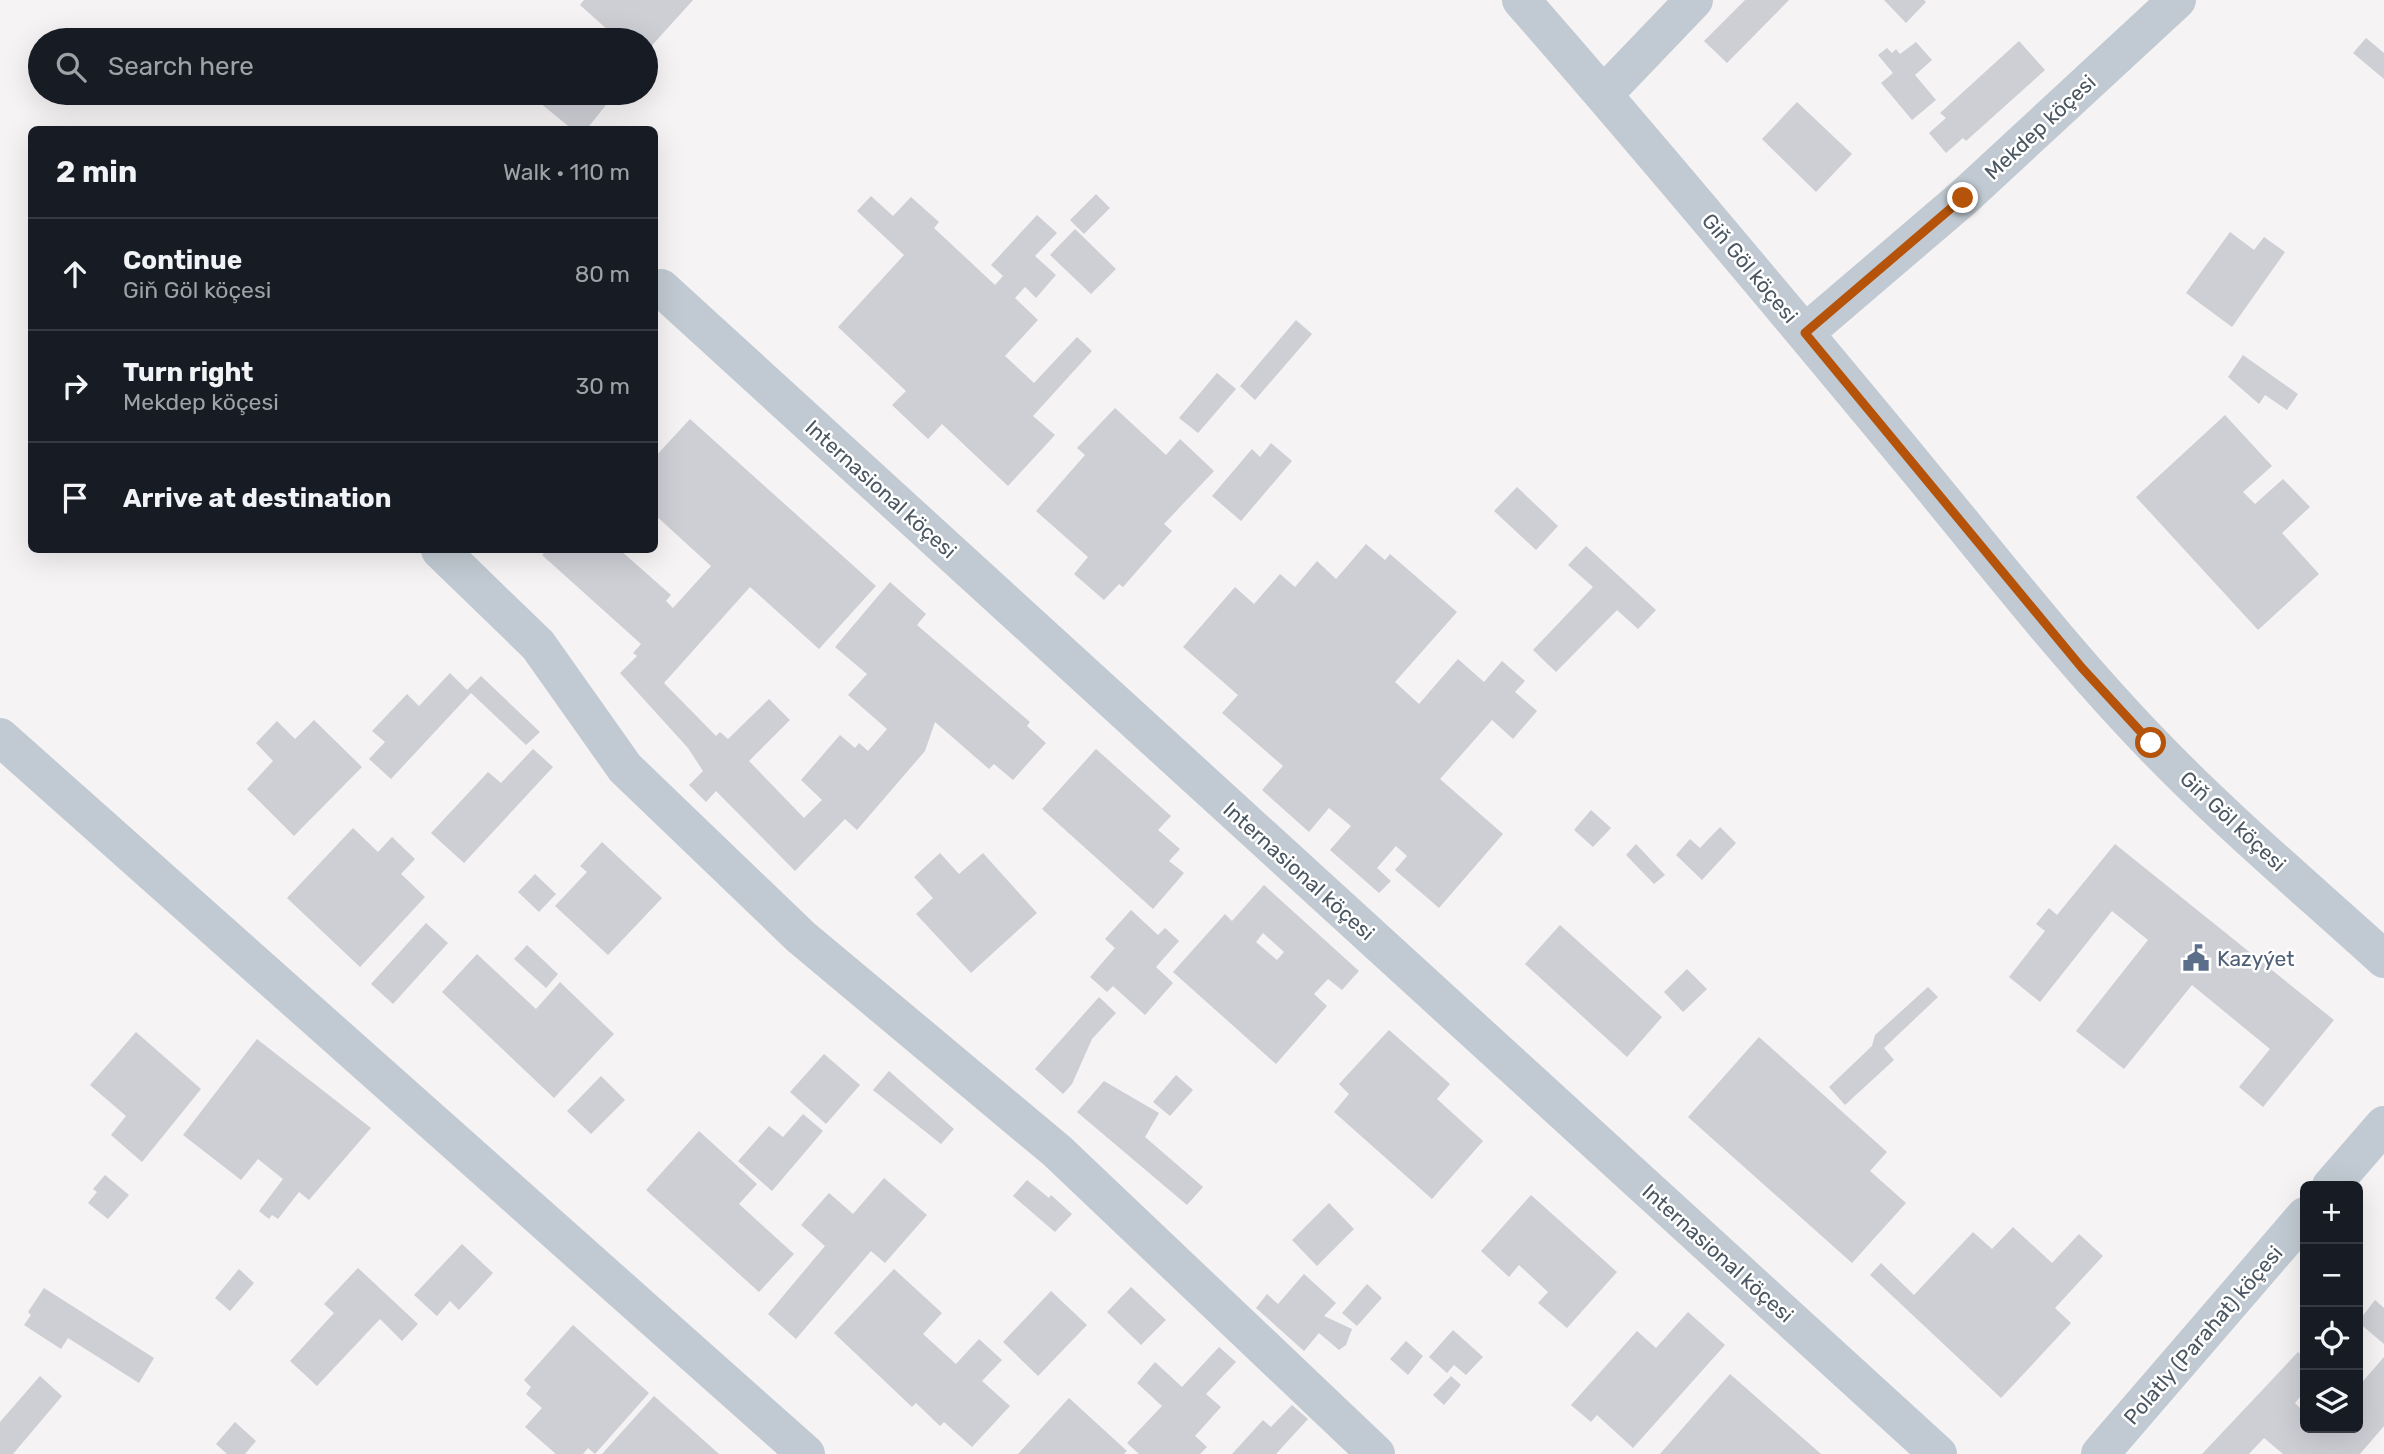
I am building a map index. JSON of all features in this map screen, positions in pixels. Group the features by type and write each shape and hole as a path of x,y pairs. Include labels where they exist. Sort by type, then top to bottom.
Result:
{"street":[{"name":"Giň Göl köçesi","path":"1521,0 1604,94 1805,333 2082,668 2151,743 2205,796 2384,959"},
{"path":"1604,94 1694,0"},
{"name":"Mekdep köçesi","path":"1805,333 1963,198 2177,0"},
{"name":"Internasional köçesi","path":"661,288 1938,1454"},
{"path":"443,553 538,645 625,768 801,937 1057,1151 1376,1454"},
{"path":"0,737 806,1454"},
{"path":"2335,1181 2384,1125"},
{"name":"Polatly (Parahat) köçesi","path":"2100,1454 2300,1222"}],"building":[{"path":"584,0 693,0 658,39 658,28 606,28 580,5"},
{"path":"1745,0 1789,0 1727,63 1704,41"},
{"path":"1884,0 1924,0 1926,2 1906,23"},
{"path":"2366,38 2384,53 2384,79 2353,53"},
{"path":"2019,41 2045,70 1966,141 1963,138 1946,153 1929,133 1946,118 1940,113"},
{"path":"1916,42 1932,60 1915,75 1936,100 1912,120 1881,83 1893,73 1878,55 1887,48 1892,53 1896,49 1900,54"},
{"path":"1797,102 1852,154 1816,192 1762,139"},
{"path":"543,105 606,105 589,126 568,126"},
{"path":"1096,194 1110,208 1084,234 1070,220"},
{"path":"871,196 893,216 911,197 939,222 934,228 995,285 1003,276 991,265 1037,215 1057,233 1035,256 1056,275 1036,298 1025,287 1015,298 1038,320 1005,356 1034,383 1077,337 1092,351 1033,416 1055,435 1008,486 942,424 928,439 892,405 906,391 838,327 904,255 857,211"},
{"path":"1075,229 1116,269 1091,294 1050,255"},
{"path":"2230,232 2254,250 2264,237 2285,252 2232,327 2186,293"},
{"path":"1296,320 1312,334 1255,400 1240,386"},
{"path":"2243,355 2298,394 2287,410 2265,395 2259,404 2228,377"},
{"path":"1217,373 1236,389 1198,433 1179,418"},
{"path":"1115,408 1166,455 1180,439 1214,471 1164,524 1172,531 1123,587 1119,584 1104,600 1074,574 1088,557 1036,511 1085,455 1077,448"},
{"path":"2225,415 2272,466 2243,492 2255,504 2283,479 2310,507 2282,533 2319,574 2258,630 2136,497"},
{"path":"690,419 876,586 819,649 750,587 664,683 716,736 720,732 728,739 769,699 790,720 749,761 804,818 822,800 801,780 840,735 855,748 859,743 868,751 887,729 848,695 867,674 835,647 890,582 926,614 917,625 1030,722 1027,726 1046,743 1013,780 994,764 989,769 935,722 925,751 857,830 845,819 795,871 716,791 706,802 689,785 703,771 688,748 620,673 637,656 633,653 641,644 542,555 623,553 671,595 666,601 673,608 711,566 658,518 658,454"},
{"path":"1271,443 1292,461 1241,521 1212,496 1252,449 1260,457"},
{"path":"1517,487 1558,526 1536,550 1494,511"},
{"path":"1366,544 1385,560 1390,554 1457,612 1395,682 1419,704 1458,659 1484,682 1502,661 1525,681 1515,692 1537,711 1513,739 1492,720 1440,779 1503,834 1439,908 1395,870 1407,856 1396,846 1377,868 1391,881 1379,893 1330,850 1351,826 1329,808 1309,832 1262,790 1283,766 1222,713 1238,695 1183,647 1235,587 1254,604 1280,574 1295,587 1317,561 1336,579"},
{"path":"1586,546 1656,610 1638,629 1617,610 1556,672 1533,650 1593,587 1568,565"},
{"path":"450,673 467,690 481,676 540,732 526,745 471,693 391,779 369,759 385,742 372,731 407,694 419,706"},
{"path":"314,720 362,767 294,836 247,789 273,761 256,743 277,721 295,739"},
{"path":"533,749 553,767 464,863 431,833 488,772 501,783"},
{"path":"1096,749 1171,816 1158,830 1180,849 1169,861 1184,873 1153,909 1042,809"},
{"path":"1591,810 1611,828 1593,847 1574,830"},
{"path":"1720,827 1736,843 1702,880 1676,855 1690,839 1700,848"},
{"path":"353,828 378,852 392,837 415,859 401,874 425,897 360,967 287,898"},
{"path":"602,842 662,898 608,955 555,906 587,872 580,866"},
{"path":"1636,844 1665,875 1654,884 1626,855"},
{"name":"Kazyýet","path":"2115,844 2334,1020 2263,1107 2239,1087 2270,1049 2192,985 2124,1069 2076,1031 2148,940 2112,911 2040,1002 2009,977 2045,931 2036,924 2049,908 2057,915"},
{"path":"940,853 959,874 983,853 1037,913 971,973 916,914 933,898 914,877"},
{"path":"535,874 556,894 539,912 518,892"},
{"path":"1264,885 1359,971 1342,990 1328,979 1314,994 1327,1006 1276,1064 1173,972 1225,914 1232,921","holes":["1263,933 1284,952 1277,960 1256,942"]},
{"path":"1131,910 1158,935 1165,928 1179,941 1156,967 1173,983 1145,1015 1113,986 1107,992 1090,977 1115,948 1105,939"},
{"path":"426,923 448,943 393,1004 371,984"},
{"path":"1560,925 1662,1017 1627,1057 1525,964"},
{"path":"527,945 558,974 546,988 514,959"},
{"path":"477,954 536,1009 560,982 614,1034 554,1098 442,992"},
{"path":"1687,969 1707,989 1683,1012 1664,992"},
{"path":"1928,987 1938,997 1884,1048 1894,1060 1845,1105 1829,1087 1872,1046 1875,1035"},
{"path":"1099,997 1116,1013 1092,1039 1072,1084 1063,1094 1035,1069"},
{"path":"1389,1030 1450,1084 1437,1099 1483,1141 1432,1199 1334,1112 1349,1094 1339,1084"},
{"path":"136,1032 201,1089 142,1162 111,1135 126,1116 90,1085"},
{"path":"1759,1037 1887,1152 1870,1171 1906,1203 1852,1263 1688,1117"},
{"path":"257,1039 371,1128 309,1200 299,1192 278,1219 272,1215 269,1219 259,1211 283,1179 258,1159 241,1180 183,1135"},
{"path":"824,1054 860,1085 826,1124 790,1092"},
{"path":"889,1071 954,1129 941,1144 873,1090"},
{"path":"1176,1075 1193,1090 1170,1116 1153,1102"},
{"path":"601,1076 625,1100 591,1134 567,1111"},
{"path":"1104,1081 1159,1113 1145,1137 1203,1187 1187,1205 1077,1112"},
{"path":"803,1114 823,1131 772,1191 738,1161 769,1126 783,1137"},
{"path":"699,1131 757,1184 739,1204 794,1254 759,1292 646,1190"},
{"path":"105,1175 129,1195 108,1219 88,1203 97,1192 93,1189"},
{"path":"884,1178 927,1215 885,1263 871,1251 796,1339 768,1314 825,1246 801,1225 829,1193 853,1214"},
{"path":"1027,1180 1049,1198 1051,1195 1072,1214 1055,1232 1013,1196"},
{"path":"1531,1195 1617,1272 1567,1328 1538,1303 1548,1292 1519,1265 1509,1277 1481,1251"},
{"path":"1329,1203 1354,1229 1317,1266 1292,1240"},
{"path":"2013,1227 2052,1263 2079,1234 2103,1256 2055,1308 2071,1323 2001,1398 1870,1275 1881,1263 1914,1295 1973,1232 1992,1249"},
{"path":"462,1244 493,1273 459,1310 450,1301 437,1316 414,1295"},
{"path":"358,1268 418,1324 402,1341 380,1319 317,1386 290,1361 334,1313 324,1304"},
{"path":"239,1269 254,1283 230,1311 215,1298"},
{"path":"894,1269 942,1313 923,1334 956,1364 979,1339 1002,1360 982,1381 1010,1406 972,1447 944,1422 940,1426 916,1403 912,1407 834,1333"},
{"path":"1304,1274 1336,1303 1324,1316 1352,1329 1346,1345 1339,1350 1319,1333 1304,1351 1256,1308 1267,1294 1278,1304"},
{"path":"1367,1284 1382,1298 1357,1326 1342,1313"},
{"path":"1131,1287 1166,1320 1141,1345 1107,1312"},
{"path":"44,1288 154,1358 139,1383 68,1338 61,1349 24,1325 31,1315 28,1312"},
{"path":"1051,1291 1087,1325 1038,1376 1003,1342"},
{"path":"2375,1300 2384,1308 2384,1344 2363,1326 2363,1316"},
{"path":"1688,1312 1725,1345 1633,1448 1597,1415 1591,1422 1571,1405 1637,1331 1656,1348"},
{"path":"573,1325 649,1393 595,1454 588,1448 583,1454 556,1454 525,1427 542,1408 526,1394 531,1387 524,1380"},
{"path":"1453,1330 1483,1357 1466,1375 1454,1365 1447,1373 1429,1357"},
{"path":"1406,1341 1423,1356 1408,1375 1390,1359"},
{"path":"1219,1347 1236,1362 1206,1394 1221,1407 1195,1436 1207,1447 1200,1454 1139,1454 1127,1443 1162,1406 1137,1383 1155,1362 1182,1387"},
{"path":"2298,1352 2300,1397 2295,1403 2300,1408 2300,1433 2363,1433 2363,1381 2384,1357 2384,1426 2360,1454 2283,1454 2264,1438 2249,1454 2202,1454"},
{"path":"1730,1374 1821,1454 1660,1454"},
{"path":"40,1376 62,1396 13,1454 0,1454 0,1422"},
{"path":"1451,1376 1461,1385 1444,1405 1433,1395"},
{"path":"654,1396 719,1454 602,1454"},
{"path":"1069,1398 1127,1451 1124,1454 1018,1454"},
{"path":"1292,1405 1308,1419 1276,1454 1232,1454 1263,1420 1271,1427"},
{"path":"235,1422 256,1441 245,1454 227,1454 216,1444"}],"place":[{"name":"Kazyýet","path":"2196,958"}],"route":[{"path":"1963,198 1805,333 2082,668 2151,743"}]}
